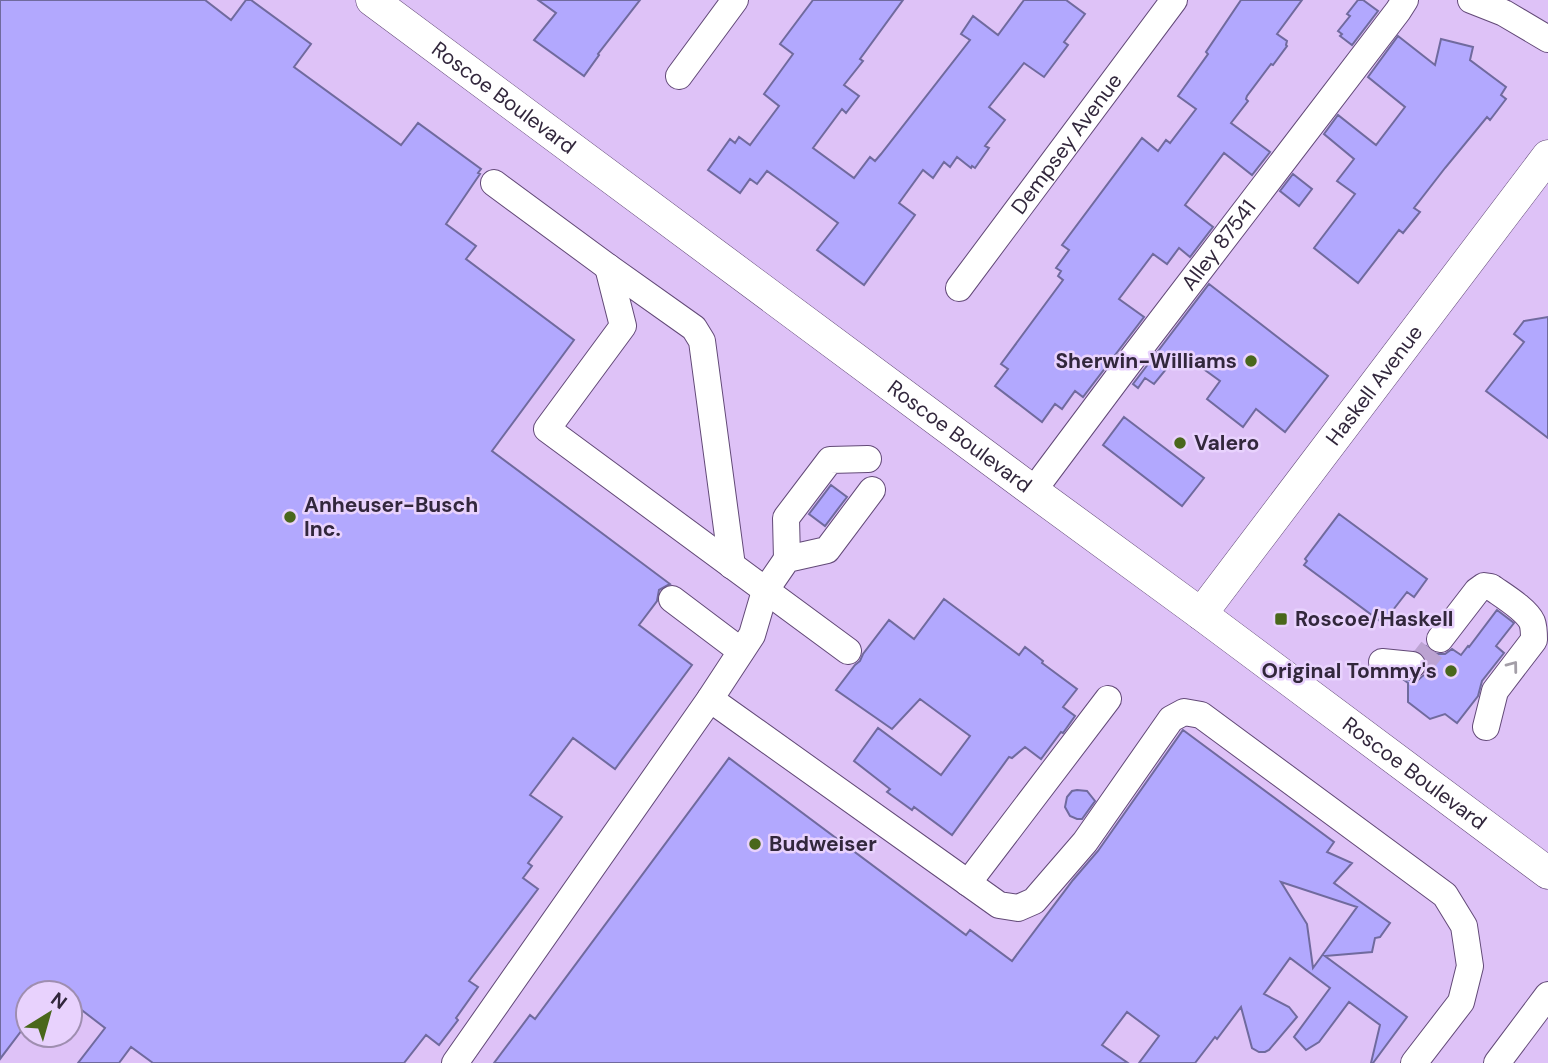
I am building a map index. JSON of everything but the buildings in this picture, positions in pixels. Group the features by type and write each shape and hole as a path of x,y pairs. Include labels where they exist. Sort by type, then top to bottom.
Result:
{"main road":[{"name":"Roscoe Boulevard","path":"372,0 1548,873"},
{"name":"Haskell Avenue","path":"1201,614 1548,156"}],"street":[{"path":"679,76 735,0"},
{"name":"Dempsey Avenue","path":"959,288 1174,0"},
{"name":"Alley 87541","path":"1033,491 1405,0"},
{"path":"1471,0 1504,13 1548,39"},
{"path":"494,183 694,328 702,341 732,566"},
{"path":"608,267 623,326 547,429 848,651"},
{"path":"455,1063 752,635 765,591 787,559 786,518 830,460 868,459"},
{"path":"787,559 827,550 872,491"},
{"path":"1440,639 1484,586 1491,587 1531,621 1534,640 1495,691 1486,727"},
{"path":"672,599 741,651"},
{"path":"1382,662 1412,665"},
{"path":"710,699 999,905 1018,908 1034,901 1085,842 1171,719 1184,712 1201,715 1445,895 1464,926 1470,966 1461,1002 1414,1063"},
{"path":"968,883 1108,699"},
{"path":"1497,1063 1539,1025 1548,995"}],"tunnel":[{"path":"1412,665 1423,661 1440,639"}],"place":[{"name":"Sherwin-Williams","path":"1251,361"},
{"name":"Valero","path":"1180,443"},
{"name":"Anheuser-Busch Inc.","path":"290,517"},
{"name":"Roscoe/Haskell","path":"1281,619"},
{"name":"Original Tommy's","path":"1451,671"},
{"name":"Budweiser","path":"755,844"}]}
